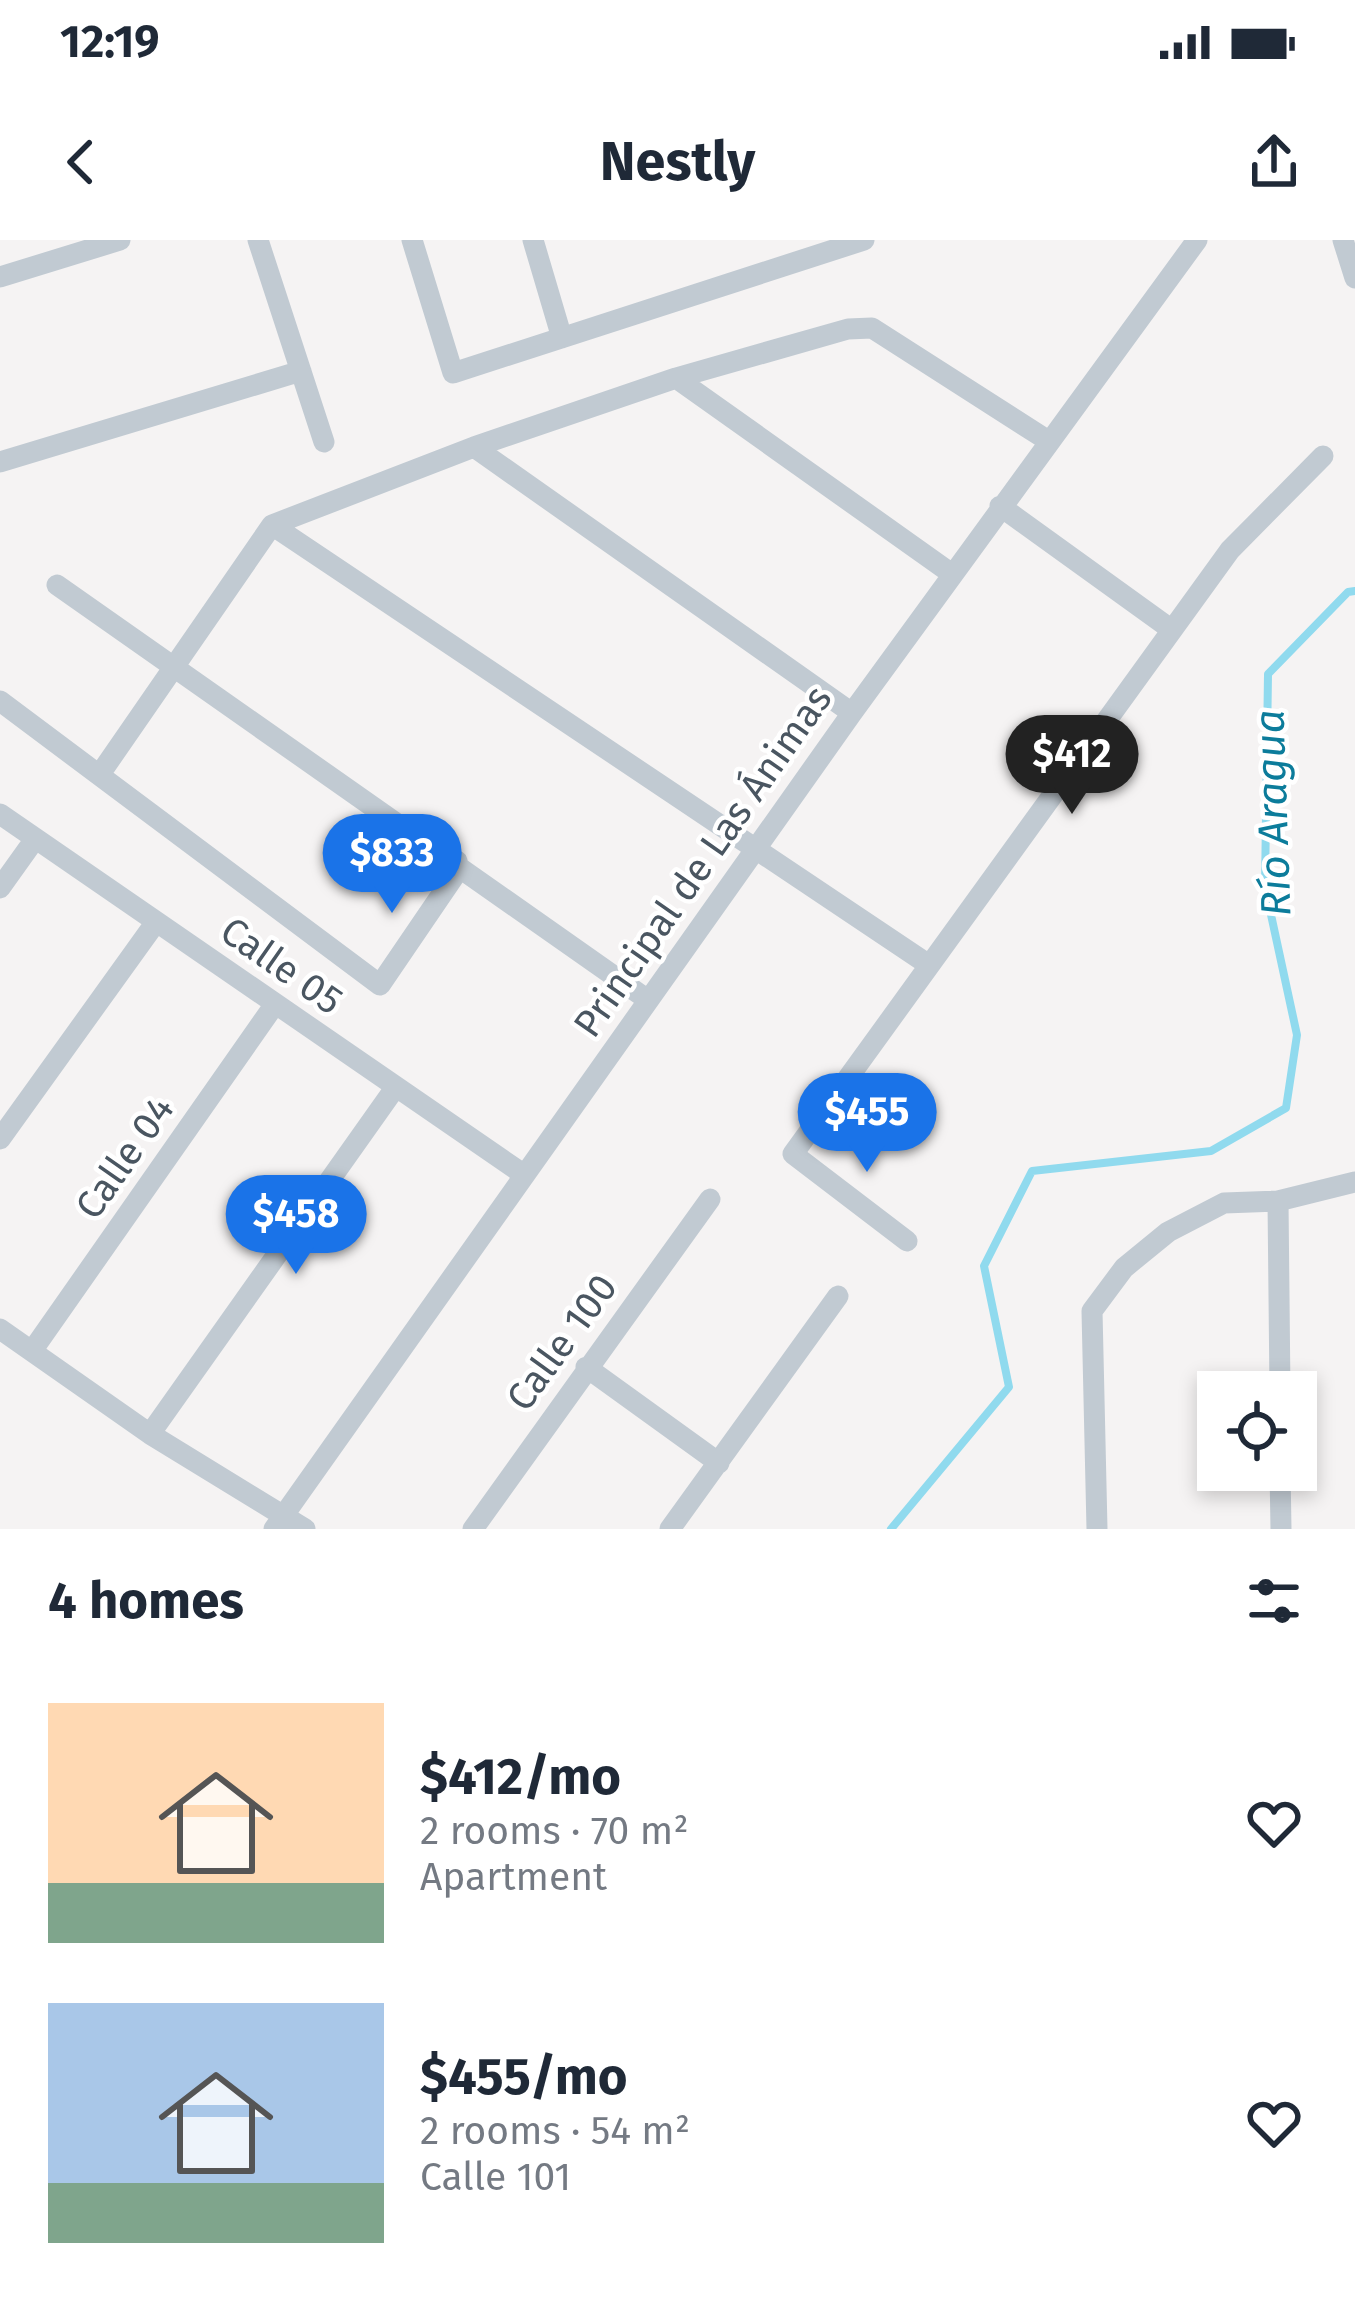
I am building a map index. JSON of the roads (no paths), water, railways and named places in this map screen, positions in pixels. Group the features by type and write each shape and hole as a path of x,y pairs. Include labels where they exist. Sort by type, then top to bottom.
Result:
{"street":[{"path":"0,277 120,240"},
{"path":"258,240 324,442"},
{"path":"412,240 453,373 864,240"},
{"path":"533,240 562,338"},
{"name":"Principal de Las Ánimas","path":"279,1523 1047,440 1197,240"},
{"path":"1343,240 1355,278"},
{"path":"100,774 272,525 474,447 676,378 848,329 872,328 1047,440"},
{"path":"0,462 301,370"},
{"path":"676,378 952,574"},
{"path":"474,447 852,713"},
{"path":"907,1241 793,1154 1230,550 1322,456"},
{"path":"1000,506 1172,630"},
{"path":"272,525 929,965"},
{"path":"57,585 457,861 648,1000"},
{"path":"0,701 380,985 459,869 457,861"},
{"name":"Calle 05","path":"0,814 523,1174"},
{"path":"0,888 35,839"},
{"path":"0,1139 155,922"},
{"name":"Calle 04","path":"32,1351 275,1004"},
{"path":"150,1434 395,1088"},
{"path":"1097,1529 1092,1311 1124,1268 1168,1232 1224,1203 1278,1201 1355,1182"},
{"name":"Calle 100","path":"473,1529 710,1199"},
{"path":"1278,1201 1280,1371"},
{"path":"670,1529 838,1296"},
{"path":"0,1329 279,1523 305,1529"},
{"path":"586,1367 719,1463"},
{"path":"1280,1491 1281,1529"}],"waterway":[{"name":"Río Aragua","path":"891,1529 1009,1387 984,1266 1032,1171 1211,1151 1286,1108 1297,1035 1265,887 1268,674 1348,592 1355,591"}]}
